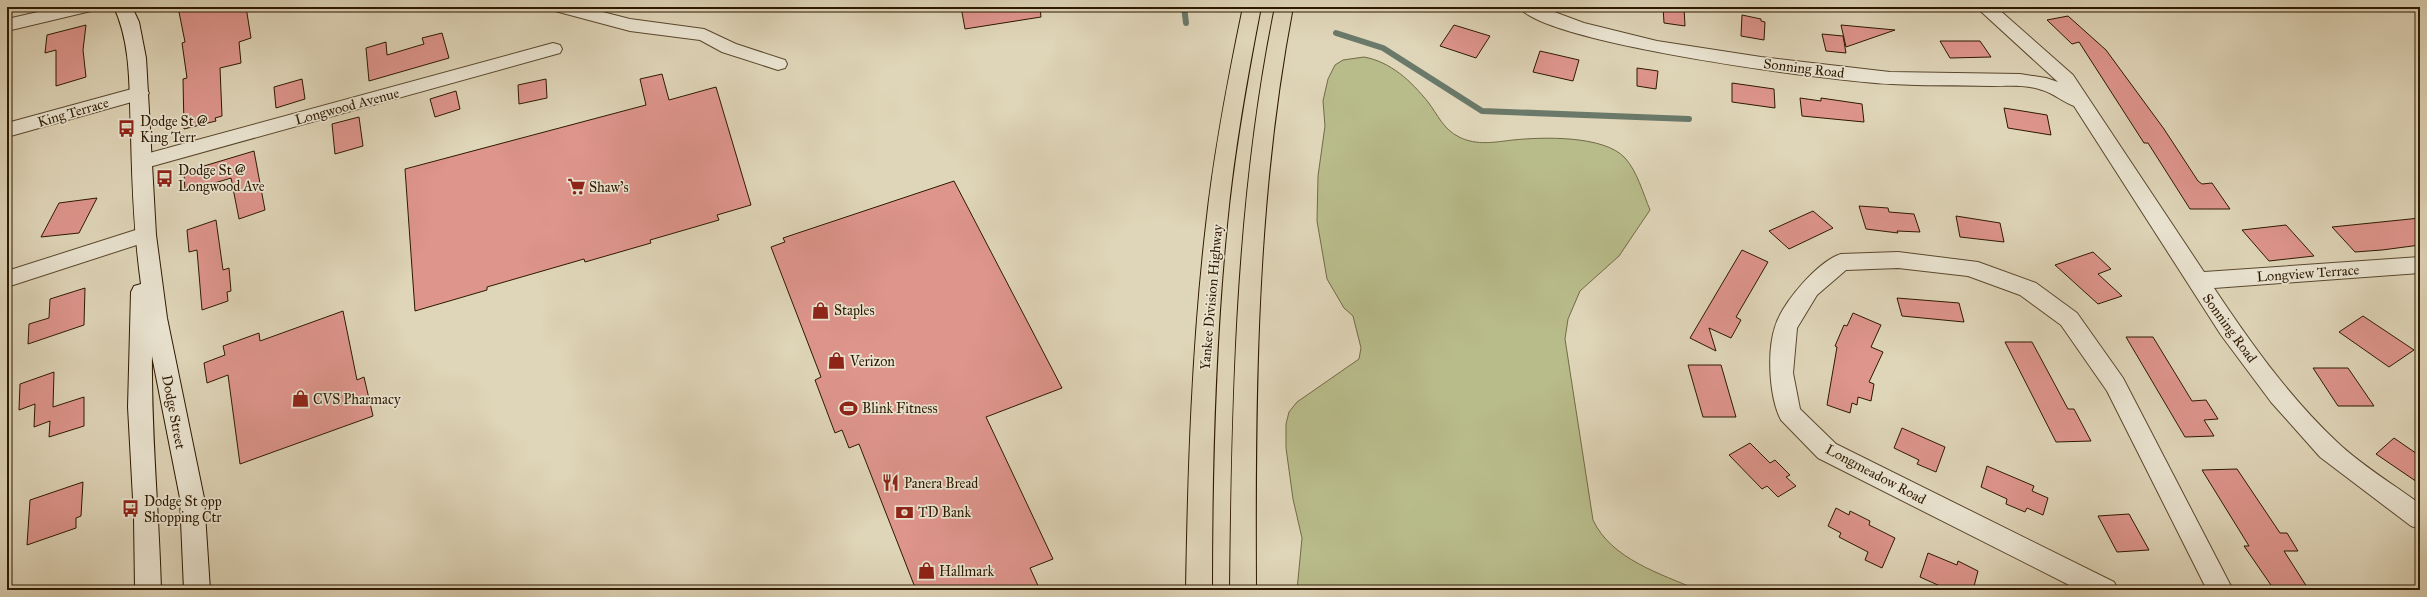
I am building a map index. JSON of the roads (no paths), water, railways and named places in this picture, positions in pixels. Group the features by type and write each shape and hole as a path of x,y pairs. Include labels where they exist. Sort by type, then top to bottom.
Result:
{"highway":[{"name":"Yankee Division Highway","path":"1199,590 1203,412 1212,276 1232,109 1252,7"},
{"path":"1243,590 1244,417 1250,274 1267,110 1284,7"}],"street":[{"path":"7,25 85,7"},
{"name":"Dodge Street","path":"122,7 130,22 137,58 139,93 145,235 140,343 140,407 147,517 148,590"},
{"path":"561,7 630,25 704,35 729,48 778,64"},
{"name":"Sonning Road","path":"1528,7 1536,12 1579,28 1657,47 1761,63 1890,78 2020,80 2046,84 2082,102"},
{"name":"Sonning Road","path":"1985,7 2066,78 2229,329 2279,395 2329,450 2420,518"},
{"name":"Longwood Avenue","path":"142,162 553,49"},
{"name":"King Terrace","path":"7,130 139,93"},
{"path":"7,279 145,235"},
{"name":"Dodge Street","path":"145,235 156,318 192,498 197,590"},
{"name":"Longmeadow Road","path":"2105,590 1827,451 1789,413 1781,373 1786,327 1809,289 1841,262 1898,260 1970,268 2028,289 2069,319 2115,385 2220,590"},
{"name":"Longview Terrace","path":"2197,281 2420,265"}],"waterway":[{"path":"1184,7 1186,23"},
{"path":"1336,33 1383,48 1482,111 1689,119"}],"place":[{"name":"Dodge St @ King Terr","path":"127,129"},
{"name":"Dodge St @ Longwood Ave","path":"165,178"},
{"name":"Shaw's","path":"576,187"},
{"name":"Staples","path":"821,310"},
{"name":"Verizon","path":"837,361"},
{"name":"CVS Pharmacy","path":"300,399"},
{"name":"Blink Fitness","path":"849,408"},
{"name":"Panera Bread","path":"891,483"},
{"name":"Dodge St opp Shopping Ctr","path":"131,509"},
{"name":"TD Bank","path":"905,512"},
{"name":"Hallmark","path":"926,571"}]}
